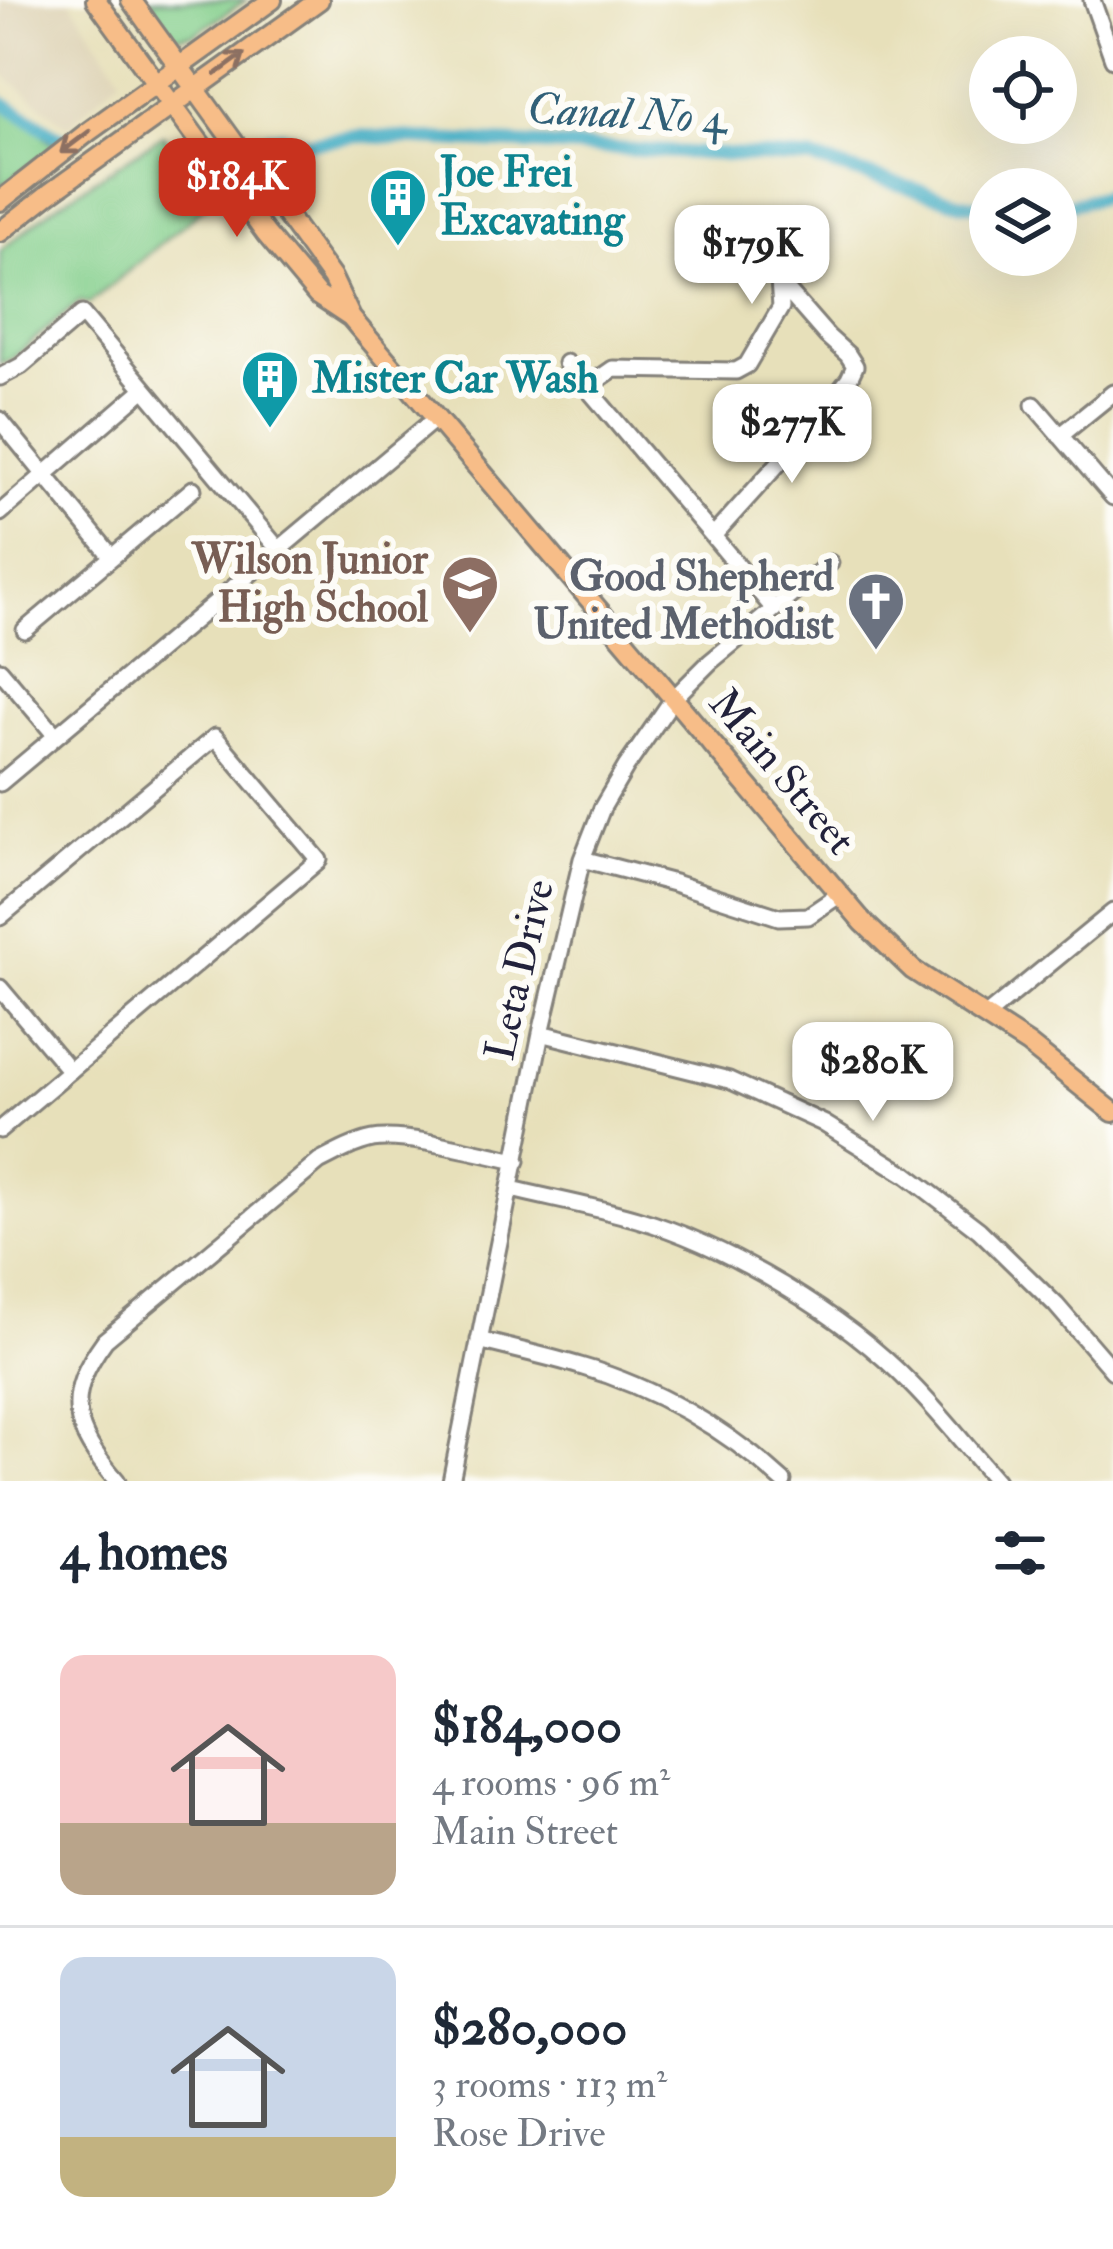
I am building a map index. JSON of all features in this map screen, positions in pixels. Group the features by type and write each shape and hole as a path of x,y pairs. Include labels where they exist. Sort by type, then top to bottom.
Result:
{"main road":[{"name":"Main Street","path":"96,0 266,234 317,295 351,318"},
{"name":"Main Street","path":"131,0 332,278 351,318 839,895 896,956 1054,1064 1113,1112"},
{"path":"0,201 272,0"},
{"path":"0,232 319,0"}],"street":[{"path":"1092,0 1113,59"},
{"path":"587,387 613,369 736,371 747,365 782,307 778,230"},
{"path":"712,536 814,424 855,366 779,281"},
{"path":"0,377 21,366 82,314 279,550"},
{"path":"566,363 773,608"},
{"path":"0,513 144,388"},
{"path":"1060,436 1113,393"},
{"path":"1034,405 1113,497"},
{"path":"0,783 436,418"},
{"path":"0,420 112,556"},
{"path":"25,630 193,489"},
{"name":"Leta Drive","path":"452,1481 541,1033 582,859 602,808 673,699 710,662 830,563"},
{"path":"0,670 6,690 56,736"},
{"path":"0,917 215,737 319,860 0,1130"},
{"path":"582,859 779,917 808,916 839,895"},
{"path":"986,1016 1113,912"},
{"path":"0,988 70,1072"},
{"path":"541,1033 729,1080 823,1123 908,1175 979,1230 1056,1305 1113,1371"},
{"path":"117,1481 99,1460 78,1416 86,1365 105,1340 320,1162 373,1139 398,1138 517,1161"},
{"path":"512,1190 638,1219 698,1241 789,1290 851,1332 910,1382 996,1481"},
{"path":"479,1340 583,1366 642,1388 704,1421 783,1481"}],"shaded area":[{"path":"0,0 70,0 121,77 68,126 0,72"}],"green space":[{"path":"148,0 246,0 195,34 174,37"},
{"path":"0,101 28,118 56,148 0,187"},
{"path":"163,135 215,198 89,304 80,301 0,364 0,251 53,208"}],"waterway":[{"name":"Canal No 4","path":"0,101 60,138"},
{"name":"Canal No 4","path":"253,141 278,136 305,143 360,136 812,159 969,204"},
{"name":"Canal No 4","path":"1077,203 1113,194"}],"place":[{"name":"Joe Frei Excavating","path":"398,248"},
{"name":"Mister Car Wash","path":"270,430"},
{"name":"Wilson Junior High School","path":"470,635"},
{"name":"Good Shepherd United Methodist","path":"876,652"}]}
